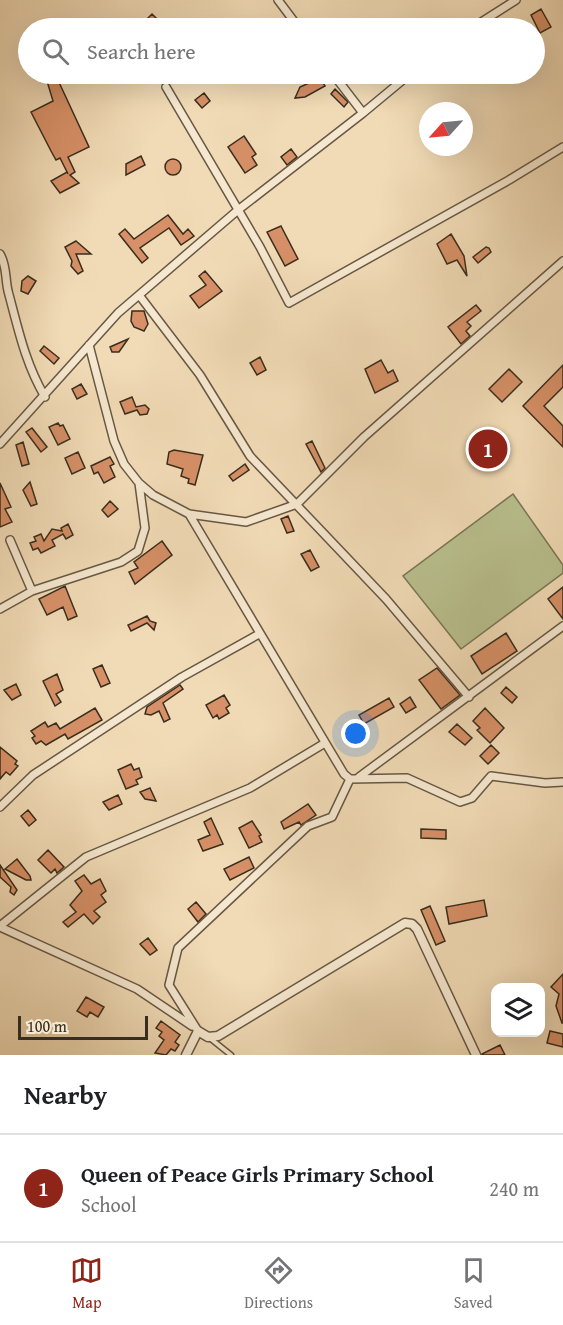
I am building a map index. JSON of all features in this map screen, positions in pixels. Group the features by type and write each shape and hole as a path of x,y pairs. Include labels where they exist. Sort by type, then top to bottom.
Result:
{"street":[{"path":"278,0 292,18"},
{"path":"488,18 516,0"},
{"path":"340,84 363,114"},
{"path":"0,444 45,397 118,313 238,210 398,84"},
{"path":"166,87 289,303 509,180 563,147"},
{"path":"0,254 4,260 7,287 22,346 31,373 45,397"},
{"path":"89,345 114,441 124,464 139,483 153,495 189,514 246,522 297,504 364,437 563,261"},
{"path":"139,295 200,375 250,456 387,599 469,697"},
{"path":"0,609 32,591 121,562 138,551 145,528 139,483"},
{"path":"189,514 344,774 353,778 407,778 459,802 472,798 491,776 545,783 563,782"},
{"path":"10,540 32,591"},
{"path":"198,1031 169,985 178,948 308,826 332,817 353,778 469,697 563,626"},
{"path":"0,807 33,775 183,676 259,634"},
{"path":"325,743 250,788 86,857 0,927 137,989 208,1037 218,1036 405,923 412,924 417,929 476,1055"},
{"path":"186,1055 198,1031"}],"lane":[{"path":"208,1037 231,1055"}],"green space":[{"path":"513,494 563,565 563,573 461,649 403,576"}],"building":[{"path":"541,9 551,27 545,30 545,18 532,18 531,15"},
{"path":"48,84 60,84 89,147 68,157 75,172 70,175 79,183 60,193 51,181 67,172 60,158 56,160 31,112 53,101"},
{"path":"307,84 324,84 325,86 305,97 295,98 300,87"},
{"path":"335,89 348,102 344,107 331,94"},
{"path":"204,93 210,101 202,108 195,100"},
{"path":"244,136 256,154 252,157 257,165 245,173 228,147"},
{"path":"291,149 297,157 287,165 281,157"},
{"path":"141,156 145,165 126,175 126,164"},
{"path":"173,159 181,167 173,175 165,167"},
{"path":"168,215 183,234 188,229 194,236 181,245 169,228 140,248 148,258 142,263 119,234 125,229 134,239"},
{"path":"281,226 298,259 285,266 267,232"},
{"path":"451,234 464,256 467,276 457,260 447,264 437,244"},
{"path":"76,241 91,254 76,254 83,271 78,274 71,266 72,261 65,247"},
{"path":"486,247 491,252 478,263 473,257"},
{"path":"205,271 222,291 199,308 190,296 206,285 199,276"},
{"path":"28,276 36,281 28,294 21,291 22,281"},
{"path":"476,305 481,311 467,322 471,326 466,331 470,336 461,344 448,327"},
{"path":"132,311 144,311 148,324 144,331 134,327 131,321"},
{"path":"128,339 119,352 112,352 110,347"},
{"path":"44,346 59,358 54,364 40,351"},
{"path":"260,357 266,370 257,375 250,363"},
{"path":"381,360 388,373 393,370 398,381 375,393 365,369"},
{"path":"563,365 563,387 544,406 563,426 563,447 523,406"},
{"path":"509,369 522,382 502,402 489,389"},
{"path":"81,384 87,394 77,399 72,389"},
{"path":"132,397 136,407 145,405 149,409 147,414 140,415 137,410 125,414 120,402"},
{"path":"58,423 60,426 63,425 70,439 58,445 49,427"},
{"path":"32,428 47,447 41,452 26,432"},
{"path":"312,441 325,468 321,472 306,444"},
{"path":"23,442 29,464 22,466 16,445"},
{"path":"174,450 203,455 195,485 188,483 189,479 181,476 183,469 167,464 169,452"},
{"path":"78,452 85,468 72,474 65,458"},
{"path":"110,457 114,464 110,466 115,477 104,483 98,472 94,474 91,466"},
{"path":"245,464 249,470 233,481 229,476"},
{"path":"30,482 37,504 31,506 23,490"},
{"path":"0,483 11,507 5,509 12,522 0,527"},
{"path":"110,501 118,509 108,517 102,510"},
{"path":"288,516 294,531 287,533 281,519"},
{"path":"68,524 73,535 66,539 63,534 52,540 55,546 41,553 38,548 33,550 30,543 36,541 34,537 41,534 44,541 52,529 62,531 61,528"},
{"path":"162,541 172,555 135,584 129,572 138,568 134,562"},
{"path":"310,550 319,567 311,571 301,554"},
{"path":"65,586 77,616 68,620 63,607 47,615 39,599"},
{"path":"563,587 563,619 548,599"},
{"path":"147,616 150,621 156,623 154,630 147,623 131,631 128,625"},
{"path":"506,633 517,651 482,674 471,656"},
{"path":"102,665 110,683 101,687 93,669"},
{"path":"437,668 460,695 441,709 419,680"},
{"path":"57,674 63,690 56,694 61,702 55,706 43,681"},
{"path":"16,684 21,695 12,700 4,690"},
{"path":"180,685 183,689 163,703 170,719 164,722 159,711 151,715 145,714 147,707"},
{"path":"506,687 517,697 512,703 501,693"},
{"path":"224,695 230,705 226,708 229,713 219,719 217,715 213,718 206,705"},
{"path":"410,697 416,707 406,713 400,704"},
{"path":"389,698 394,707 364,724 359,715"},
{"path":"95,708 102,720 68,739 65,734 46,745 41,741 36,744 32,738 35,736 31,731 45,722 48,727 56,723 60,729"},
{"path":"485,708 504,728 490,743 477,730 480,728 473,721"},
{"path":"457,724 472,738 465,745 449,732"},
{"path":"491,745 499,753 488,764 480,756"},
{"path":"0,747 17,761 15,764 18,766 10,775 6,772 0,779"},
{"path":"131,764 134,770 139,768 142,777 136,780 138,784 126,789 118,770"},
{"path":"150,788 156,801 145,799 140,792"},
{"path":"118,795 122,804 109,810 103,802"},
{"path":"308,804 316,815 301,825 299,822 284,829 281,822"},
{"path":"28,810 36,820 29,826 21,816"},
{"path":"211,818 223,844 203,851 198,840 210,835 204,822"},
{"path":"252,821 261,835 259,836 262,842 249,848 239,828"},
{"path":"421,829 446,830 446,839 421,838"},
{"path":"48,850 64,867 57,873 55,869 51,873 38,860"},
{"path":"249,857 254,868 230,880 224,869"},
{"path":"17,859 31,880 26,880 5,869"},
{"path":"0,865 17,890 14,895 10,892 11,887 0,877"},
{"path":"84,875 91,884 100,879 106,891 101,895 106,902 94,911 100,917 93,924 84,914 68,927 63,922 76,912 70,905 82,891 75,881"},
{"path":"484,900 487,916 449,924 446,907"},
{"path":"196,902 206,914 198,922 188,909"},
{"path":"430,906 445,941 436,945 421,910"},
{"path":"148,938 157,950 150,955 140,944"},
{"path":"563,974 562,1023 556,1006 559,994 551,987"},
{"path":"86,997 104,1007 98,1017 90,1012 87,1017 77,1011"},
{"path":"161,1021 180,1035 175,1042 179,1045 175,1051 171,1049 166,1055 155,1053 164,1040 159,1036 162,1032 156,1028"},
{"path":"550,1031 563,1034 563,1047 547,1043"},
{"path":"500,1045 505,1055 482,1055 482,1054"}],"place":[{"name":"Queen of Peace Girls Primary School","path":"488,449"}]}
